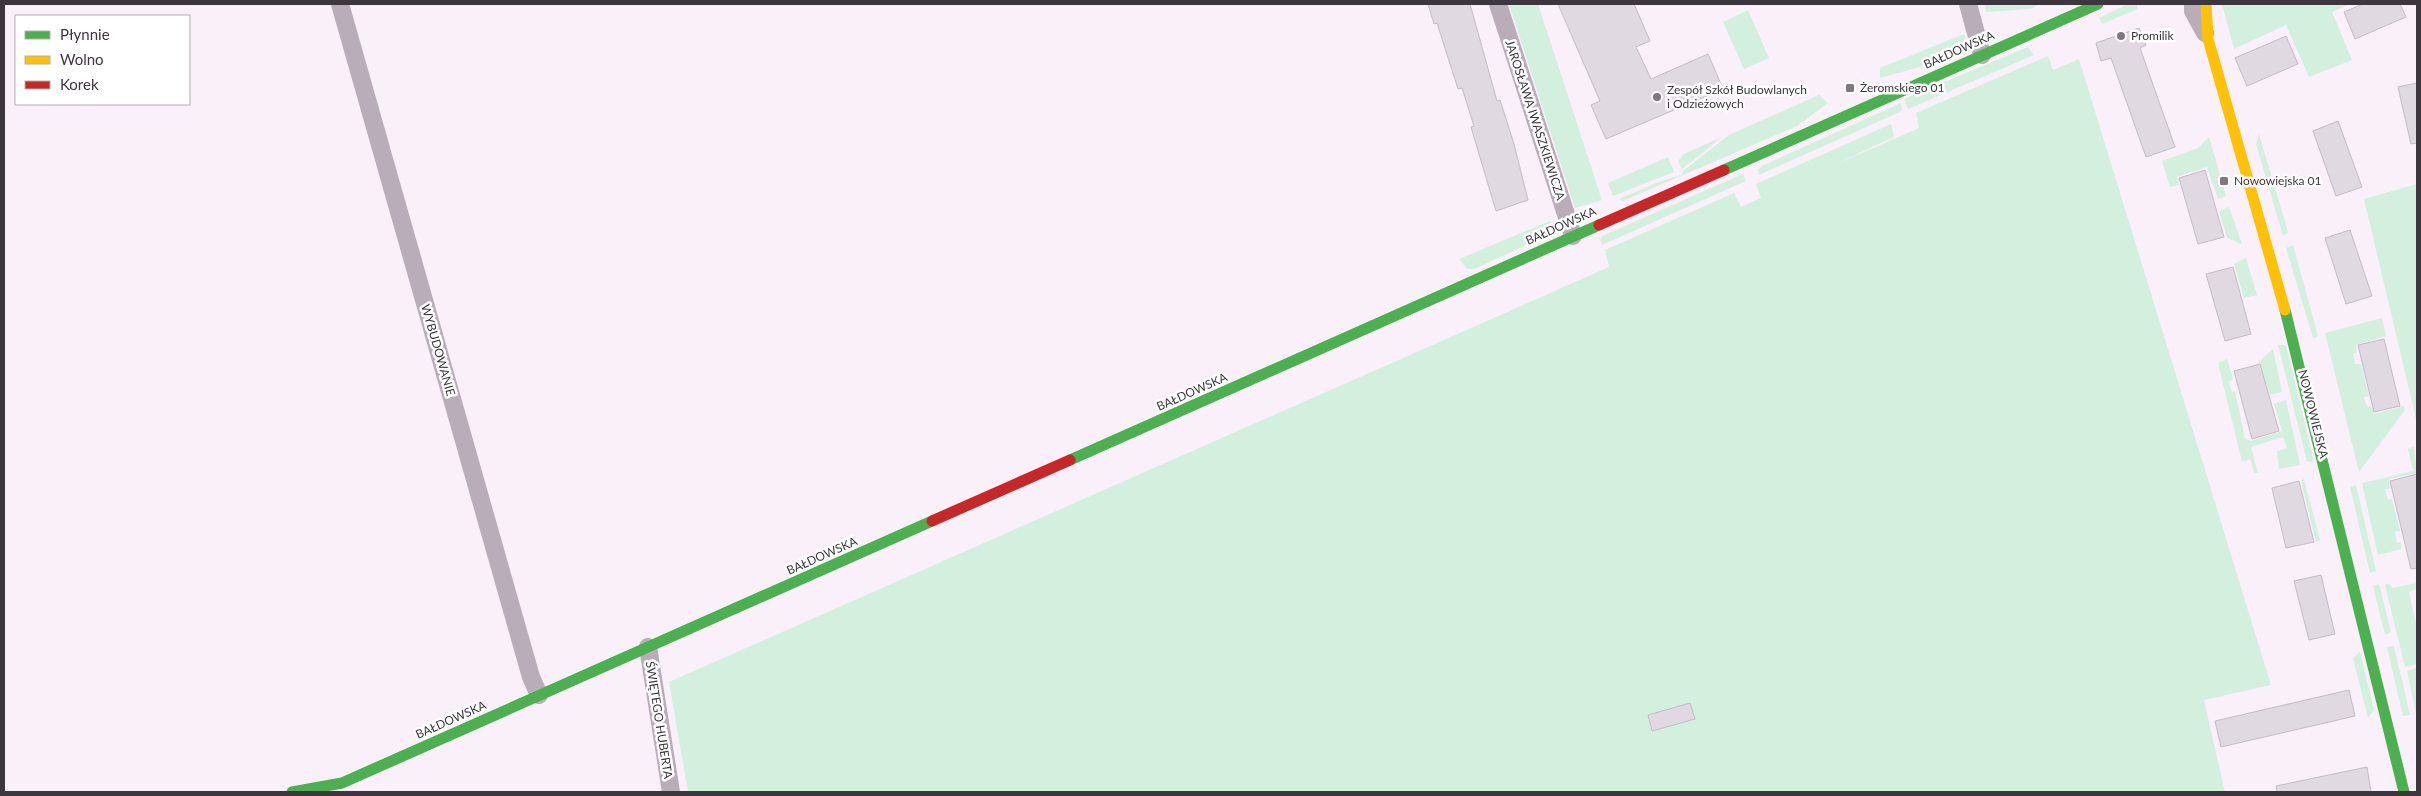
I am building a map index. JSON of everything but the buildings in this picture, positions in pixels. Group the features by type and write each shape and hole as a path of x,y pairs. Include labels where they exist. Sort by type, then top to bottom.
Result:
{"street":[{"name":"WYBUDOWANIE","path":"340,4 531,677 540,695"},
{"name":"JAROSŁAWA IWASZKIEWICZA","path":"1498,4 1573,236"},
{"path":"1968,4 1982,56"},
{"name":"BAŁDOWSKA","path":"292,792 342,783 2098,4"},
{"name":"NOWOWIEJSKA","path":"2193,4 2193,11 2208,40 2297,351 2408,790"},
{"name":"NOWOWIEJSKA","path":"2206,4 2208,40"},
{"name":"ŚWIĘTEGO HUBERTA","path":"648,648 671,792"}],"green space":[{"path":"1509,4 1538,4 1602,200 1575,208"},
{"path":"1984,4 2041,4 2030,9 1986,12"},
{"path":"2128,4 2136,4 2138,9 2102,24 2099,18"},
{"path":"2222,4 2349,4 2332,12 2352,60 2309,77 2286,25 2234,49"},
{"path":"1748,10 1769,58 1744,69 1723,22"},
{"path":"1964,34 1965,44 1952,58 1880,78 1880,68"},
{"path":"2028,47 2034,55 1908,109 1904,99"},
{"path":"2048,56 2053,70 2079,59 2271,685 2204,700 2225,792 688,792 669,682 1609,267 1605,250 1734,193 1741,207 1761,198 1756,184 1891,124 1894,137 1832,166 1919,128 1916,113"},
{"path":"1819,95 1828,103 1797,126 1623,201 1619,199 1683,174 1683,171 1729,135"},
{"path":"1901,103 1902,111 1759,175 1758,170 1762,166"},
{"path":"2259,134 2288,232 2283,236 2256,144"},
{"path":"1722,137 1682,169 1678,161 1684,154"},
{"path":"2209,137 2226,196 2218,199 2207,167 2177,177 2179,185 2170,187 2162,161 2198,148"},
{"path":"1668,157 1674,172 1613,196 1608,183"},
{"path":"1743,174 1746,181 1602,245 1600,240 1602,236"},
{"path":"2417,184 2417,423 2364,199"},
{"path":"2229,207 2242,244 2227,238 2219,211"},
{"path":"1550,221 1555,229 1551,234 1474,269 1467,269 1459,259"},
{"path":"2293,245 2318,336 2313,338 2286,248"},
{"path":"2246,258 2257,295 2244,298 2234,264"},
{"path":"2382,318 2386,336 2356,345 2357,353 2353,354 2355,364 2361,364 2369,396 2364,397 2367,406 2372,407 2374,414 2404,406 2405,410 2359,472 2325,333"},
{"path":"2278,345 2286,345 2314,461 2307,462"},
{"path":"2273,349 2282,392 2270,395 2259,362"},
{"path":"2227,359 2233,379 2229,382 2232,392 2235,391 2245,439 2251,441 2282,431 2274,404 2286,400 2300,465 2279,469 2277,451 2287,448 2283,437 2251,447 2258,473 2254,473 2250,459 2242,462 2218,363"},
{"path":"2414,447 2417,473 2389,479 2390,489 2385,489 2388,500 2392,499 2400,531 2395,532 2397,543 2401,542 2401,549 2378,555 2362,483 2413,471 2408,449"},
{"path":"2304,479 2320,540 2316,542 2301,481"},
{"path":"2356,485 2376,571 2370,573 2350,487"},
{"path":"2417,583 2417,589 2409,592 2417,628 2417,664 2405,667 2385,585 2389,584 2392,588"},
{"path":"2379,584 2391,632 2385,635 2373,586"},
{"path":"2394,646 2410,715 2403,716 2387,647"},
{"path":"2360,652 2374,710 2368,718 2353,658"},
{"path":"2417,668 2417,718 2407,671"}],"traffic: fast":[{"path":"1724,170 2098,4"},
{"path":"1070,460 1599,225"},
{"path":"2285,310 2404,792"},
{"path":"292,792 342,783 932,521"}],"traffic: slow":[{"path":"2206,4 2208,39 2285,310"}],"traffic: jam":[{"path":"1599,225 1724,170"},
{"path":"932,521 1070,460"}],"place":[{"name":"Promilik","path":"2121,36"},
{"name":"Żeromskiego 01","path":"1850,88"},
{"name":"Zespół Szkół Budowlanych i Odzieżowych","path":"1657,97"},
{"name":"Nowowiejska 01","path":"2224,181"}]}
